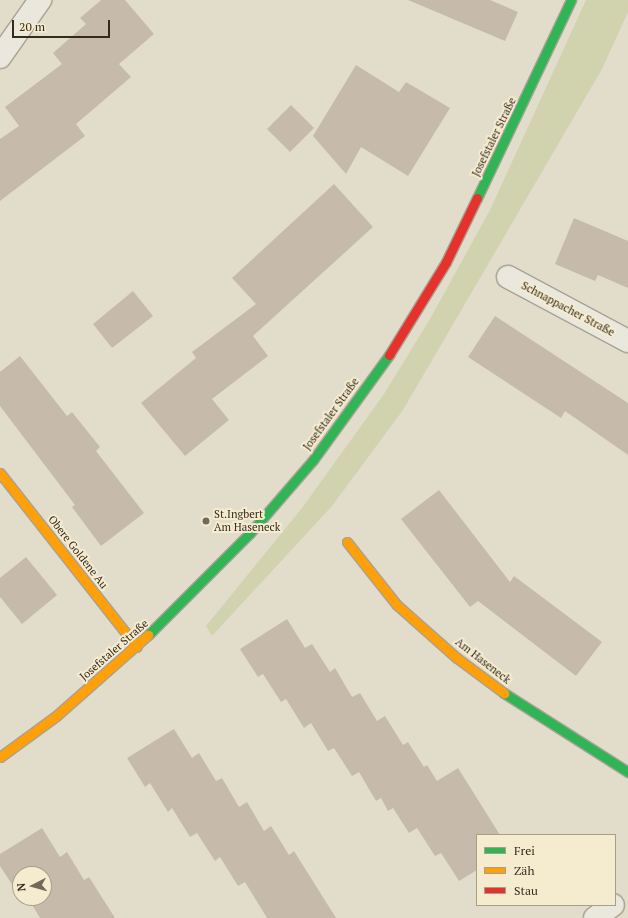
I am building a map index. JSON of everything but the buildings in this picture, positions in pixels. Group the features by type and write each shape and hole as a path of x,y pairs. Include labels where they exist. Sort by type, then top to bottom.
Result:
{"street":[{"path":"0,57 40,0"},
{"name":"Josefstaler Straße","path":"0,757 56,716 137,647 250,533 288,488 395,347 446,262 570,0"},
{"name":"Schnappacher Straße","path":"508,277 628,341"},
{"name":"Obere Goldene Au","path":"0,473 137,647"},
{"name":"Am Haseneck","path":"347,542 397,605 457,658 524,708 628,772"},
{"path":"616,903 628,894"},
{"path":"595,918 611,906"}],"green space":[{"path":"586,0 628,0 628,12 602,69 403,410 332,506 212,636 206,626 302,508 384,394 430,319 490,210"}],"traffic: fast":[{"path":"477,198 571,0"},
{"path":"148,635 250,533 313,460 389,355"},
{"path":"504,693 628,772"}],"traffic: slow":[{"path":"0,473 137,647"},
{"path":"347,542 397,605 457,658 504,693"},
{"path":"0,757 56,716 148,635"}],"traffic: jam":[{"path":"389,355 446,262 477,198"}],"place":[{"name":"St.Ingbert Am Haseneck","path":"206,521"}]}
